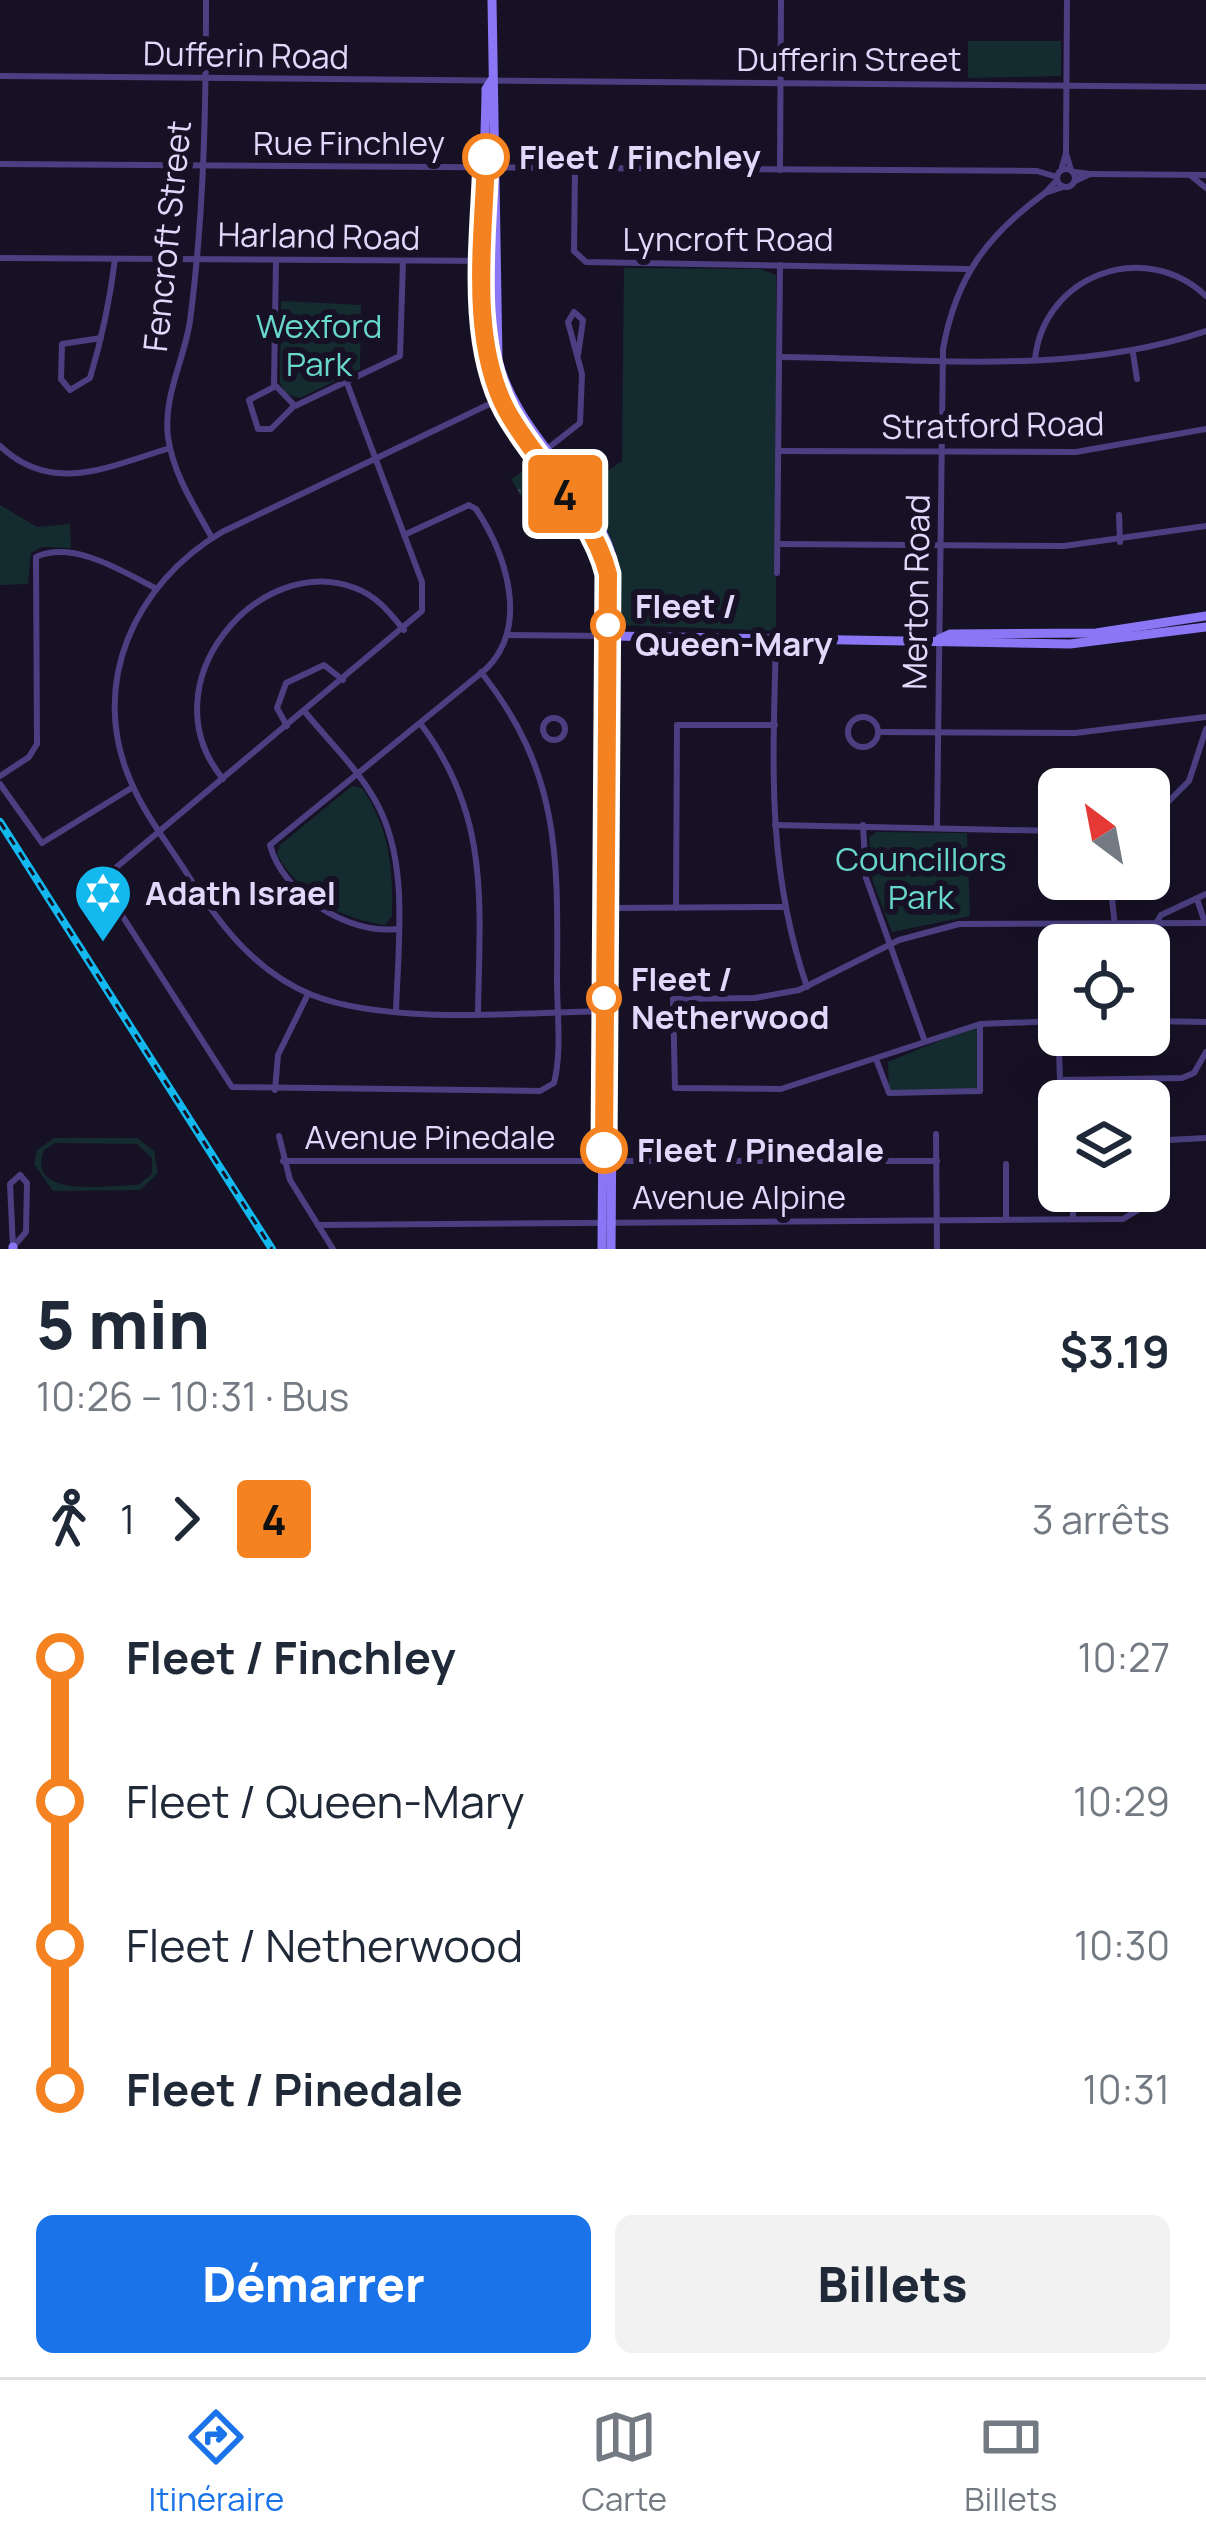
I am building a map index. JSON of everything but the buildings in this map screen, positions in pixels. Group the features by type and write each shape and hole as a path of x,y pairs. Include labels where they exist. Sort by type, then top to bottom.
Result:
{"main road":[{"path":"492,0 491,80 496,88 490,261 495,340 505,397 608,544 616,572 607,1249"},
{"path":"1097,638 1206,616"},
{"path":"612,636 939,639 949,644 1097,638 1206,627"}],"street":[{"name":"Fencroft Street","path":"206,0 204,166 196,259 187,340 166,409 170,448 212,538"},
{"path":"780,170 781,0"},
{"path":"1067,0 1066,153 1060,178 1074,174 1206,175"},
{"name":"Dufferin Road","path":"0,76 491,80"},
{"name":"Dufferin Street","path":"491,80 1206,87"},
{"path":"1066,153 1074,174"},
{"name":"Rue Finchley","path":"0,164 1037,171 1060,178 1074,174"},
{"name":"Lyncroft Road","path":"575,169 574,251 580,260 968,269"},
{"path":"1190,175 1206,188"},
{"name":"Merton Road","path":"937,826 942,358 949,313 968,269 997,230 1060,178"},
{"name":"Harland Road","path":"0,258 490,261"},
{"path":"101,338 62,344 61,379 70,390 86,383 101,338 115,259"},
{"path":"276,260 274,387 295,406"},
{"path":"274,387 250,400 258,429 271,429 295,406 400,356 403,261"},
{"path":"778,573 781,264"},
{"path":"1035,359 1041,329 1056,305 1076,286 1106,271 1157,269 1178,276 1206,296"},
{"path":"542,453 580,423 578,355 583,320 574,313 568,322 570,343 578,355"},
{"path":"779,357 1035,359 1132,352 1206,332"},
{"path":"1132,352 1136,379"},
{"path":"346,383 425,593 420,613 107,870 101,887 225,1082 240,1090 544,1090 556,1080 557,847 549,800 527,741 482,672"},
{"path":"505,397 212,538 155,588 133,625 116,682 116,731 133,788 238,944 308,994 348,1006 397,1012 608,1011"},
{"name":"Stratford Road","path":"778,451 1087,451 1206,429"},
{"path":"1,450 32,470 72,476 170,448"},
{"path":"397,929 368,927 330,913 297,889 270,845 482,672 508,635 506,571 476,509 470,505 404,535"},
{"path":"1119,515 1120,542"},
{"path":"778,544 1120,542 1206,526"},
{"path":"133,788 42,843 34,839 0,780 29,757 37,744 36,556 57,553 88,558 155,588"},
{"path":"224,778 202,741 196,700 208,654 236,620 282,593 326,582 374,597 404,629"},
{"path":"508,635 612,636"},
{"path":"776,638 774,825 782,907 807,987"},
{"path":"287,726 277,707 286,683 324,665 343,680"},
{"path":"305,712 356,775 392,838 397,1012"},
{"path":"863,716 872,719 878,732 866,747 852,742 848,733 854,720 863,716"},
{"path":"878,732 1098,732 1206,717"},
{"path":"420,723 454,773 472,823 478,867 478,1011"},
{"path":"676,908 677,725 775,725"},
{"path":"1170,800 1189,781 1206,729"},
{"path":"527,741 544,733"},
{"path":"774,825 1038,830"},
{"path":"863,825 866,878 925,1040"},
{"path":"1156,924 1161,915 1206,894"},
{"path":"1170,924 1205,923 1197,899"},
{"path":"610,908 782,907"},
{"path":"1038,924 970,922 890,944 807,987 755,998 673,999 675,1088 781,1089 980,1024 1038,1022"},
{"path":"275,1090 278,1055 308,994"},
{"path":"1170,1022 1206,1022"},
{"path":"876,1059 889,1093 980,1091 980,1024"},
{"path":"1060,1056 1060,1079 1182,1078 1194,1072 1206,1052"},
{"path":"936,1134 937,1249"},
{"path":"279,1136 283,1161 333,1249"},
{"path":"1170,1140 1206,1138"},
{"name":"Avenue Pinedale","path":"283,1161 937,1161"},
{"path":"1006,1164 1006,1219"},
{"path":"20,1175 27,1184 26,1232 13,1248 10,1184 20,1175"},
{"path":"1073,1212 1073,1219"},
{"name":"Avenue Alpine","path":"318,1225 1073,1219 1132,1216 1133,1212"},
{"path":"0,1247 13,1248"}],"green space":[{"path":"968,41 1061,41 1061,76 968,78"},
{"path":"624,268 760,269 776,275 776,631 622,625 616,551 579,491 622,461"},
{"name":"Wexford Park","path":"281,301 361,305 360,369 300,398 286,394 280,383"},
{"path":"535,463 570,511 540,526 511,479"},
{"path":"0,505 37,527 70,524 71,548 42,547 31,553 28,584 0,585"},
{"path":"352,786 362,788 371,803 388,849 392,916 385,925 352,917 323,902 298,882 277,855 280,845"},
{"name":"Councillors Park","path":"876,832 967,833 970,916 892,932 873,882 869,838"},
{"path":"980,1024 980,1091 889,1093 888,1062"},
{"path":"54,1138 137,1138 154,1151 158,1173 140,1190 53,1191 34,1164 37,1150","holes":["55,1143 137,1144 152,1158 152,1174 138,1185 73,1186 47,1177 41,1166 44,1150"]}],"railway":[{"path":"0,822 272,1249"}],"bus line":[{"name":"4","path":"486,157 485,337 490,366 505,407 594,537 608,574 604,1150"}],"place":[{"name":"Fleet / Finchley","path":"486,157"},
{"name":"Fleet / Queen-Mary","path":"608,625"},
{"name":"Adath Israel","path":"103,944"},
{"name":"Fleet / Netherwood","path":"604,998"},
{"name":"Fleet / Pinedale","path":"604,1150"}]}
